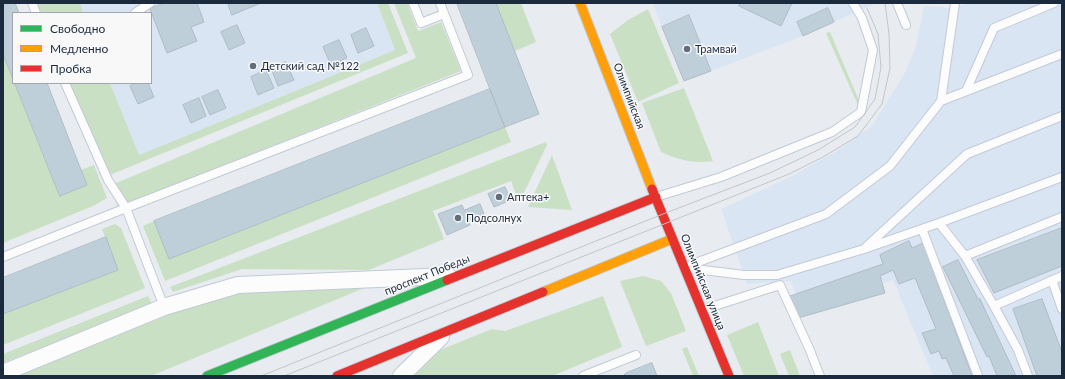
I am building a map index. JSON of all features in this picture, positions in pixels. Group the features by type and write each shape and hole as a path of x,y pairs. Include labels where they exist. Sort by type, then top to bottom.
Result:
{"main road":[{"name":"Олимпийская","path":"580,3 656,197"},
{"name":"Олимпийская улица","path":"656,197 729,376"},
{"name":"проспект Победы","path":"207,376 656,197"},
{"path":"337,376 672,238"}],"street":[{"path":"3,373 164,307 238,285 459,275"},
{"path":"401,376 448,331"}],"lane":[{"path":"136,12 150,3"},
{"path":"413,3 421,23 444,14"},
{"path":"3,257 468,75 440,3"},
{"path":"656,197 721,177 832,132 860,112 873,50 862,18 853,3"},
{"path":"897,3 906,25"},
{"path":"684,267 734,247 826,214 890,166 941,100 955,3"},
{"path":"966,91 994,28 1054,3"},
{"path":"941,100 1062,54"},
{"path":"65,84 108,180 126,208 164,307"},
{"path":"864,249 967,154 1062,116"},
{"path":"684,267 744,274 777,275 864,249 1062,177"},
{"path":"965,256 1062,217"},
{"path":"939,223 965,256 1018,350 1028,376"},
{"path":"922,229 978,376"},
{"path":"994,306 1062,276"},
{"path":"1052,280 1062,309"},
{"path":"701,310 780,285 820,376"},
{"path":"583,376 636,355"}],"shaded area":[{"name":"Детский сад №122","path":"80,3 377,3 395,50 139,155 110,84 152,84 152,12 83,12"},
{"path":"653,3 877,3 834,22 828,9 797,22 803,36 711,71 689,15 662,27"},
{"path":"967,3 1062,3 1062,376 933,376 893,280 803,309 791,281 747,284 721,209 792,176 840,149 872,126 906,71 916,46 924,6 955,8"}],"green space":[{"path":"37,3 80,3 83,12 41,12"},
{"path":"377,3 388,3 408,53 105,177 68,84 110,84 139,155 395,50"},
{"path":"394,3 407,3 418,31 441,22 461,71 118,207 109,186 416,58"},
{"path":"496,3 521,3 536,42 515,51"},
{"path":"648,9 679,83 638,102 610,34 628,20"},
{"path":"830,32 860,103 861,112 826,33"},
{"path":"3,54 12,76 12,84 15,84 60,196 87,185 81,170 94,165 107,198 93,206 3,243"},
{"path":"684,88 713,161 687,161 661,152 642,103"},
{"path":"505,127 511,142 165,281 143,226 154,221 169,259"},
{"path":"546,142 547,145 519,203 511,181 433,211 444,239 369,270 242,269 173,292 170,287"},
{"path":"552,155 572,210 528,207"},
{"path":"115,224 121,228 145,288 3,345 3,314 118,270 102,229"},
{"path":"643,276 661,281 671,293 686,331 646,346 620,281"},
{"path":"369,286 151,376 17,376 219,294 244,289"},
{"path":"148,296 152,304 3,363 3,354"},
{"path":"603,296 622,347 552,376 414,376 440,350 492,329 505,331"},
{"path":"758,322 779,376 744,376 727,335"},
{"path":"687,347 699,376 693,376 682,349"},
{"path":"790,350 800,376 789,376 780,354"}],"building":[{"path":"3,3 15,3 19,12 12,12 12,76 3,54"},
{"path":"164,3 197,3 204,22 191,27 197,41 167,53 150,9"},
{"path":"228,3 261,3 232,15"},
{"path":"457,3 496,3 539,114 505,127"},
{"path":"741,3 792,3 781,26 739,6"},
{"path":"828,8 834,22 803,36 797,22"},
{"name":"Трамвай","path":"689,15 711,71 684,81 662,27"},
{"path":"237,25 245,43 229,50 221,32"},
{"path":"366,28 374,46 358,53 351,35"},
{"path":"339,40 347,58 331,65 323,47"},
{"path":"286,62 294,80 278,86 271,68"},
{"path":"266,70 274,88 258,95 251,77"},
{"path":"15,84 47,84 87,185 60,196"},
{"path":"134,84 148,84 154,97 138,104 130,86"},
{"path":"490,89 505,127 169,259 154,221"},
{"path":"218,90 226,108 210,115 202,97"},
{"path":"199,98 206,116 191,123 183,105"},
{"name":"Аптека+","path":"505,187 511,200 494,207 488,194"},
{"name":"Подсолнух","path":"480,204 484,214 468,221 470,225 447,235 438,214 462,205 464,210"},
{"path":"1062,228 1062,266 994,293 977,260"},
{"path":"106,237 118,270 3,314 3,278"},
{"path":"909,241 912,248 923,243 972,376 954,376 946,358 942,359 939,351 931,354 922,333 936,329 915,278 899,284 893,270 880,276 885,293 798,318 790,296 883,264 880,255"},
{"path":"958,260 978,299 980,299 1016,376 997,376 989,356 987,357 943,267"},
{"path":"1042,299 1062,352 1062,376 1037,376 1013,309"},
{"path":"652,363 657,376 623,376 626,373"}],"tram line":[{"path":"284,376 789,174 823,157 858,136 882,104 890,68 889,34 885,3"},
{"path":"261,376 663,214 770,173 818,150 855,127 875,99 881,67 878,34 867,8"}],"traffic: fast":[{"path":"207,376 447,280"}],"traffic: slow":[{"path":"580,3 652,189"},
{"path":"543,292 672,239"}],"traffic: jam":[{"path":"652,189 729,376"},
{"path":"447,280 656,197"},
{"path":"337,376 543,292"}],"place":[{"name":"Трамвай","path":"687,49"},
{"name":"Детский сад №122","path":"253,66"},
{"name":"Аптека+","path":"499,197"},
{"name":"Подсолнух","path":"458,218"}]}
